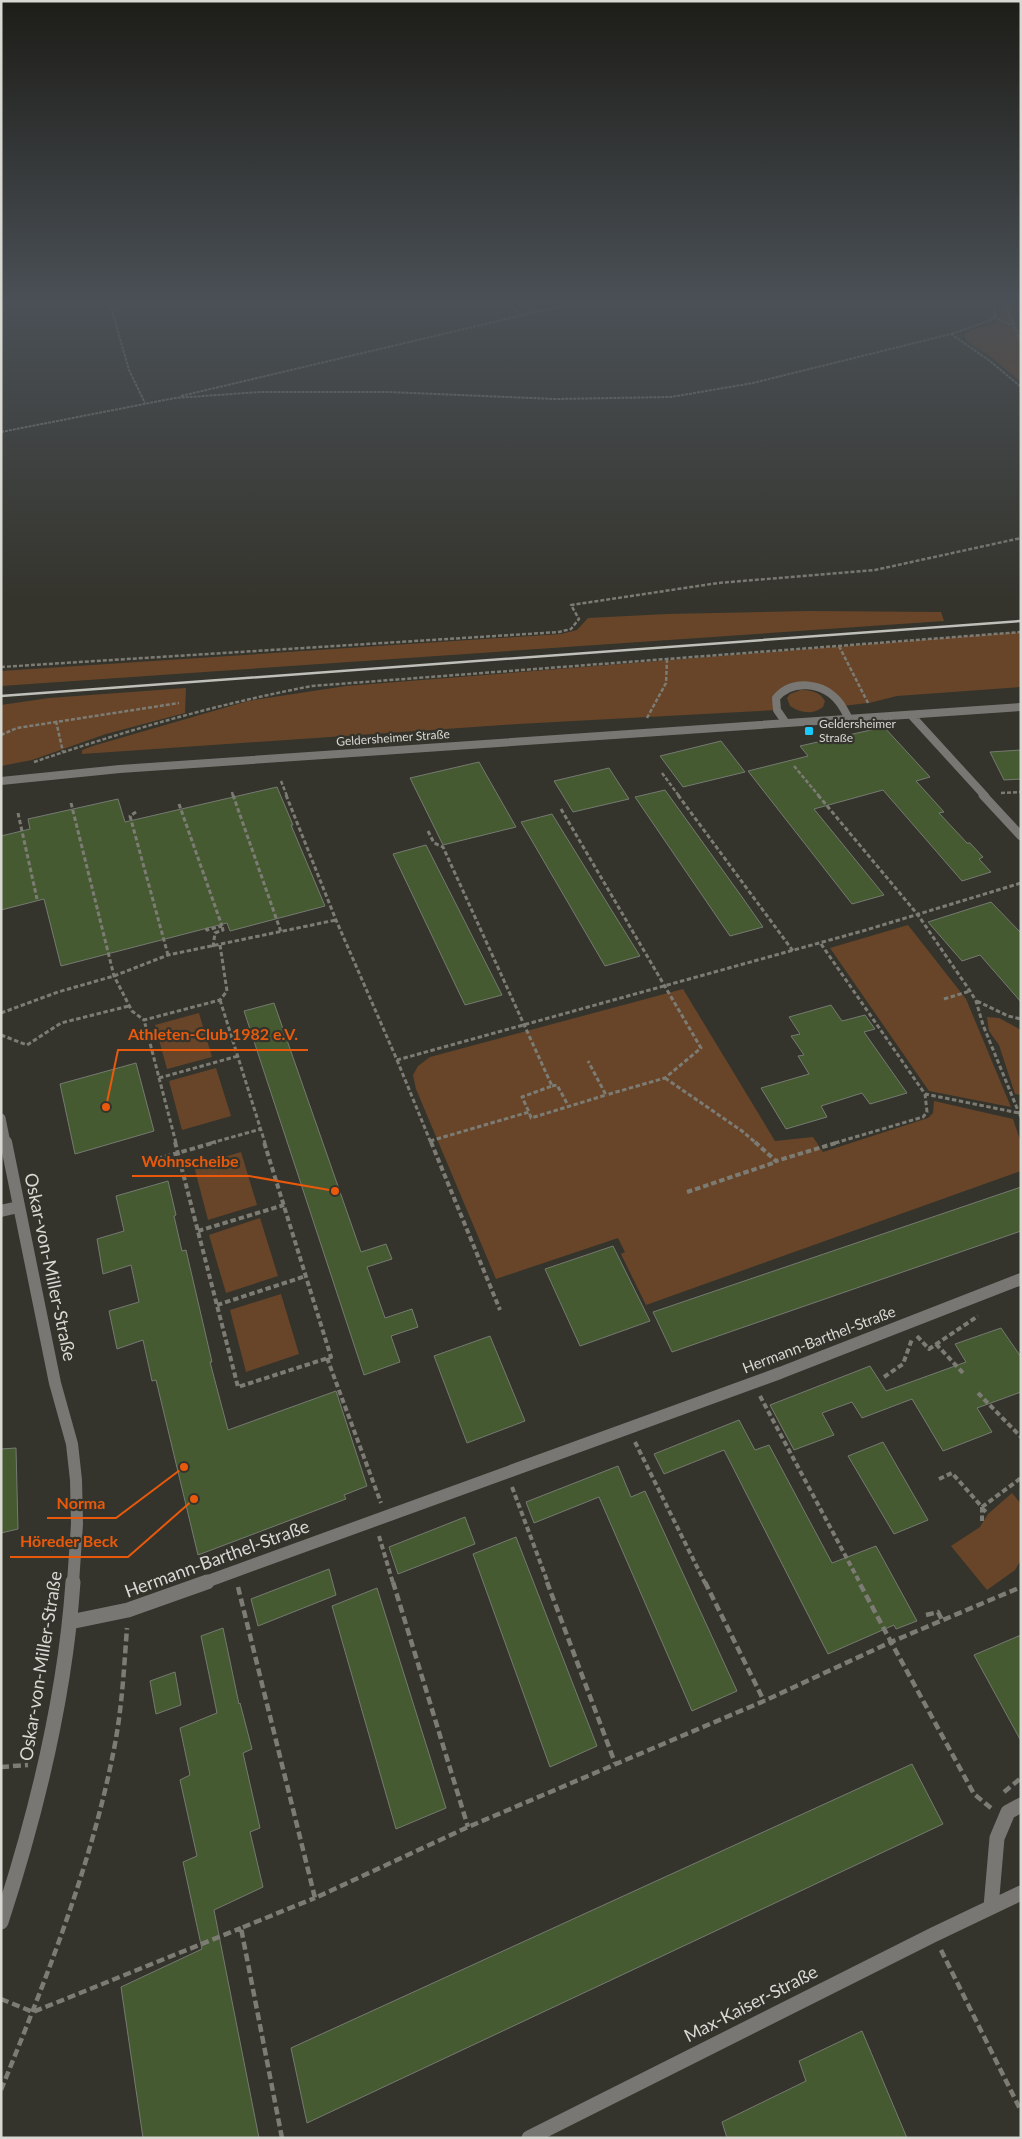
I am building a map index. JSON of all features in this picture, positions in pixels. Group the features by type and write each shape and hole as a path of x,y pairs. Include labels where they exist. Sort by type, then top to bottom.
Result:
{"street":[{"path":"786,723 778,715 777,701 781,691 788,685 800,684 815,686 830,694 840,703 849,719"},
{"name":"Geldersheimer Straße","path":"1,781 15,778 120,769 1021,707"},
{"path":"912,715 1021,836"},
{"name":"Oskar-von-Miller-Straße","path":"1,1118 55,1383 70,1435 74,1462 77,1524 70,1622 46,1764 16,1876 1,1922"},
{"path":"1,1211 18,1207"},
{"name":"Hermann-Barthel-Straße","path":"70,1622 128,1610 380,1520 752,1383 1021,1279"},
{"path":"991,1907 997,1838 1008,1812 1021,1805"},
{"name":"Max-Kaiser-Straße","path":"529,2138 1021,1893"}],"path":[{"path":"1,432 141,404"},
{"path":"1,667 559,632 571,629 579,619 571,605 718,583 875,570 1021,538"},
{"path":"15,778 30,763 110,736 264,694 312,686 1021,632"},
{"path":"839,646 875,717"},
{"path":"648,718 666,682 669,668 667,660"},
{"path":"1,735 17,728 179,703"},
{"path":"56,721 63,752"},
{"path":"794,766 918,915 970,991 976,1001 983,1025 1021,1117"},
{"path":"662,773 793,951"},
{"path":"281,781 336,920 397,1060 500,1310"},
{"path":"232,792 281,932"},
{"path":"71,803 114,976 132,1011 144,1020 238,1388 331,1356 220,1000"},
{"path":"179,804 223,930 214,932 213,947"},
{"path":"561,809 701,1048 665,1078 532,1118 522,1097 557,1085 568,1106"},
{"path":"136,812 130,816 168,955"},
{"path":"18,813 37,899"},
{"path":"428,831 434,843 444,848 552,1086"},
{"path":"397,1060 524,1023 821,944 1021,883"},
{"path":"1,1013 58,992 114,976 168,955 336,920"},
{"path":"206,928 207,930 222,926"},
{"path":"687,1192 776,1161 923,1117 928,1112 925,1094 821,944"},
{"path":"144,1020 220,1000 227,991 220,945"},
{"path":"944,999 970,991"},
{"path":"976,1001 1008,1016 1021,1019"},
{"path":"1,1035 27,1045 61,1023 129,1006"},
{"path":"159,1078 238,1056"},
{"path":"588,1061 606,1095"},
{"path":"665,1078 742,1131 776,1161"},
{"path":"925,1094 1020,1112"},
{"path":"430,1141 529,1112"},
{"path":"157,1159 261,1129"},
{"path":"198,1232 284,1205"},
{"path":"217,1305 306,1276"},
{"path":"904,1324 929,1348 976,1316 989,1311 978,1296"},
{"path":"884,1377 903,1364 911,1340 916,1336"},
{"path":"936,1344 963,1373"},
{"path":"327,1358 380,1520 468,1827"},
{"path":"752,1383 974,1794 1006,1818"},
{"path":"978,1393 1021,1437"},
{"path":"628,1428 764,1701"},
{"path":"507,1472 615,1763"},
{"path":"939,1479 952,1473 988,1514"},
{"path":"982,1507 1020,1480"},
{"path":"982,1507 982,1524"},
{"path":"234,1572 315,1898"},
{"path":"1,1999 33,2012 241,1928 315,1898 468,1827 764,1701 891,1642 1021,1587"},
{"path":"1,2090 64,1930 108,1784 126,1667 128,1610"},
{"path":"926,1615 938,1612 942,1620"},
{"path":"1,1767 46,1764"},
{"path":"241,1928 282,2138"},
{"path":"934,1935 1021,2111"}],"shaded area":[{"path":"808,611 941,612 944,621 1,686 1,671 561,634 577,630 588,618"},
{"path":"1021,632 1021,687 897,696 869,703 865,697 867,703 843,706 816,686 781,691 777,710 518,724 82,754 82,750 96,745 248,701 346,686"},
{"path":"186,688 185,713 106,734 32,760 1,766 1,705 49,698"},
{"path":"801,690 812,691 821,695 825,701 823,707 819,710 806,712 790,706 787,698 790,694"},
{"path":"908,925 966,999 1011,1107 929,1091 830,948"},
{"path":"683,989 775,1141 813,1137 823,1152 928,1118 933,1113 934,1101 1013,1119 1021,1143 1021,1171 646,1305 621,1254 625,1252 618,1238 496,1279 416,1089 413,1075 418,1066 430,1057"},
{"path":"199,1013 212,1057 167,1069 155,1025"},
{"path":"987,1017 999,1018 1021,1030 1021,1095 1015,1094 999,1045 989,1031"},
{"path":"216,1068 231,1116 182,1130 169,1081"},
{"path":"241,1152 257,1205 208,1220 194,1166"},
{"path":"260,1218 278,1276 226,1293 209,1235"},
{"path":"281,1294 299,1354 246,1372 230,1310"},
{"path":"1012,1493 1021,1504 1021,1560 1015,1570 987,1590 951,1546 980,1527 988,1514"}],"building":[{"path":"884,727 930,777 916,781 944,812 939,813 983,857 979,859 991,872 962,881 883,790 814,809 884,895 852,904 748,771 808,756 800,746"},
{"path":"721,741 745,772 683,787 660,756"},
{"path":"1021,750 1021,779 1004,780 990,752"},
{"path":"479,762 516,827 443,845 410,778"},
{"path":"609,768 629,799 573,812 554,781"},
{"path":"277,787 325,906 230,931 227,923 61,966 44,899 1,910 1,836 30,829 28,819 118,799 125,822"},
{"path":"665,790 763,927 730,936 635,797"},
{"path":"552,814 640,956 605,966 521,822"},
{"path":"426,845 502,995 465,1005 393,854"},
{"path":"991,902 1021,933 1021,1002 980,955 962,961 928,922"},
{"path":"274,1003 361,1252 386,1244 392,1259 367,1267 385,1318 412,1309 418,1327 391,1336 400,1362 364,1375 244,1011"},
{"path":"831,1005 842,1021 865,1015 875,1029 864,1032 907,1093 870,1104 862,1093 821,1106 827,1117 786,1129 761,1088 809,1074 798,1056 804,1055 791,1036 800,1034 789,1017"},
{"path":"136,1063 154,1131 75,1154 60,1084"},
{"path":"168,1181 182,1251 186,1250 212,1362 210,1362 228,1430 336,1391 367,1486 344,1495 346,1499 198,1555 156,1380 152,1381 143,1340 117,1349 109,1311 139,1302 131,1265 103,1274 97,1239 124,1231 116,1196"},
{"path":"1021,1187 1021,1231 672,1352 653,1312"},
{"path":"613,1246 650,1321 580,1346 545,1269"},
{"path":"1001,1328 1021,1357 1021,1392 977,1408 992,1432 943,1451 912,1399 862,1418 852,1402 822,1413 834,1435 794,1450 770,1405 870,1366 886,1391 966,1362 955,1344"},
{"path":"490,1336 525,1421 467,1443 434,1356"},
{"path":"739,1420 755,1450 769,1445 832,1563 876,1546 917,1621 896,1629 894,1625 828,1654 724,1450 664,1474 654,1454"},
{"path":"883,1442 928,1520 894,1534 848,1456"},
{"path":"16,1448 18,1529 1,1533 1,1449"},
{"path":"618,1466 631,1497 645,1491 737,1691 692,1711 599,1497 534,1523 526,1502"},
{"path":"465,1517 475,1544 398,1574 389,1547"},
{"path":"516,1537 597,1746 550,1767 473,1554"},
{"path":"329,1569 336,1595 258,1626 251,1599"},
{"path":"377,1588 446,1808 396,1829 332,1606"},
{"path":"223,1628 239,1704 252,1749 243,1753 260,1828 250,1832 263,1887 214,1910 259,2138 143,2138 121,1987 202,1949 183,1862 197,1856 180,1780 190,1775 180,1728 217,1713 201,1636"},
{"path":"1021,1635 1021,1741 974,1655"},
{"path":"175,1672 181,1705 156,1714 150,1681"},
{"path":"912,1764 943,1824 307,2123 291,2048"},
{"path":"862,2031 907,2138 727,2138 722,2122 806,2081 799,2061"}],"railway":[{"path":"1,696 1021,621"}],"place":[{"name":"Geldersheimer Straße","path":"809,731"},
{"name":"Athleten-Club 1982 e.V.","path":"106,1107"},
{"name":"Wohnscheibe","path":"335,1191"},
{"name":"Norma","path":"184,1467"},
{"name":"Höreder Beck","path":"194,1499"}]}
